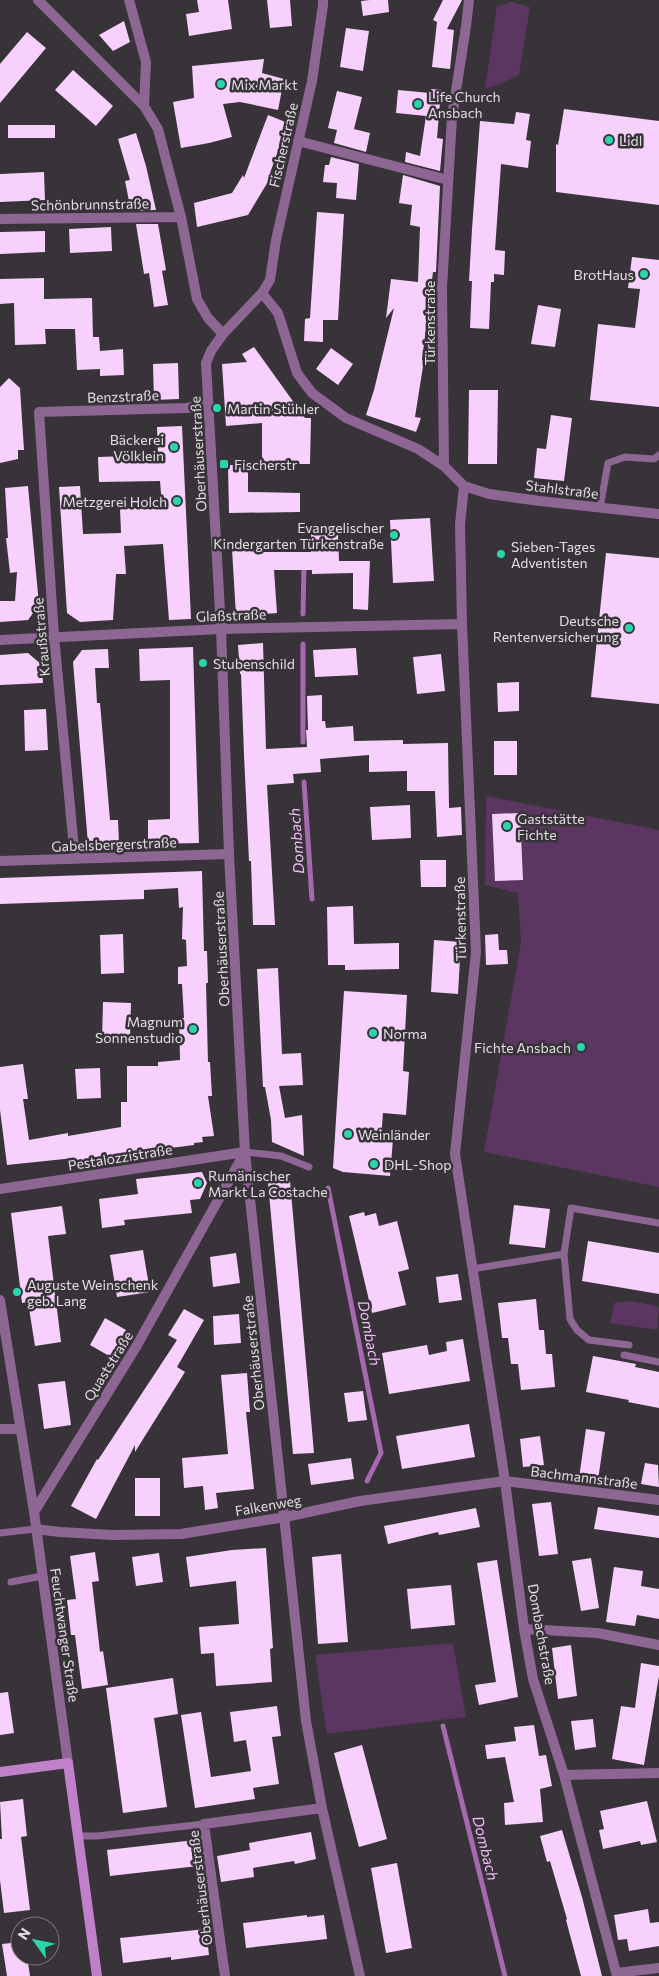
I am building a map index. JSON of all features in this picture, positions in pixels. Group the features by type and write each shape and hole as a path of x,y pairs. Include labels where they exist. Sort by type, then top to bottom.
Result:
{"main road":[{"path":"0,1772 68,1763"},
{"name":"Feuchtwanger Straße","path":"68,1763 97,1976"}],"street":[{"path":"38,0 144,106 158,128 181,217 197,299 208,318 224,334"},
{"path":"129,0 146,62 144,106"},
{"name":"Fischerstraße","path":"224,334 262,293 270,280 276,240 312,81 323,0"},
{"name":"Türkenstraße","path":"444,466 442,288 452,116 466,26 468,0"},
{"path":"298,141 448,180"},
{"name":"Schönbrunnstraße","path":"0,219 181,217"},
{"path":"262,293 278,313 297,373 312,393 346,418 418,448 444,466 464,486"},
{"name":"Oberhäuserstraße","path":"224,334 211,351 206,363 221,629 229,854 245,1152 306,1722 322,1808 360,1976"},
{"name":"Benzstraße","path":"39,412 186,408 209,405"},
{"name":"Kraußstraße","path":"39,412 54,636 75,859"},
{"name":"Türkenstraße","path":"464,486 460,524 462,624 476,952 455,1154 485,1349"},
{"name":"Stahlstraße","path":"464,486 489,494 659,514"},
{"name":"Glaßstraße","path":"0,640 221,629 462,624"},
{"name":"Gabelsbergerstraße","path":"0,861 229,854"},
{"name":"Pestalozzistraße","path":"0,1189 245,1152"},
{"name":"Quaststraße","path":"34,1512 136,1347 245,1152"},
{"name":"Feuchtwanger Straße","path":"0,1300 34,1512 68,1763"},
{"name":"Dombachstraße","path":"485,1349 505,1481 524,1629 534,1679 564,1775 616,1975"},
{"path":"0,1429 20,1430"},
{"name":"Falkenweg","path":"35,1529 113,1535 181,1534 285,1517 373,1499 505,1481"},
{"name":"Bachmannstraße","path":"505,1481 659,1500"},
{"path":"524,1629 596,1633 659,1645"},
{"path":"564,1775 659,1773"},
{"name":"Oberhäuserstraße","path":"225,1976 204,1824 322,1808"},
{"path":"616,1975 659,1968"}],"lane":[{"path":"600,508 608,463 625,457 654,459 659,455"},
{"path":"245,1152 282,1156 309,1168"},
{"path":"629,1345 589,1340 577,1330 570,1319 564,1254 571,1208 659,1223"},
{"path":"472,1269 564,1254"},
{"path":"624,1355 659,1362"},
{"path":"0,1533 35,1529"},
{"path":"11,1582 42,1576"},
{"path":"78,1836 97,1836 204,1824"}],"shaded area":[{"path":"512,2 530,7 519,75 496,86 485,88 497,6"},
{"name":"Fichte Ansbach","path":"486,796 659,830 659,1187 484,1152 521,942 518,893 485,885"},
{"path":"632,1301 657,1306 659,1310 657,1330 610,1323 614,1303"},
{"path":"453,1643 466,1717 327,1734 315,1655"}],"building":[{"path":"197,0 228,0 232,29 189,36 186,14 199,12"},
{"path":"267,0 290,0 292,26 270,28"},
{"path":"388,0 389,12 363,16 361,1"},
{"path":"443,0 462,0 447,29 454,30 450,69 432,67 437,22 433,20"},
{"path":"124,21 130,42 113,51 99,35"},
{"path":"346,28 369,31 363,71 340,67"},
{"path":"27,32 46,48 0,103 0,64"},
{"path":"264,59 262,73 284,79 278,110 240,102 223,104 232,137 181,148 173,102 194,98 192,66"},
{"path":"73,70 113,106 96,126 55,90"},
{"path":"431,89 441,90 437,138 443,139 440,171 405,162 406,152 420,156 426,116 396,113 398,90 430,93"},
{"path":"337,91 362,97 354,129 370,133 366,152 334,143 337,130 328,128"},
{"name":"Lidl","path":"564,109 659,121 659,205 556,192 556,144 558,145"},
{"path":"516,112 530,114 526,140 531,141 528,168 501,164 495,250 505,251 504,275 494,274 494,282 491,282 489,329 470,328 472,281 469,281 480,121 514,124"},
{"path":"268,115 288,123 270,173 272,175 248,215 197,227 194,203 232,193 243,175 244,178"},
{"path":"8,125 55,125 55,138 8,138"},
{"path":"136,133 156,210 131,211 125,181 130,180 118,139"},
{"path":"331,157 359,164 356,200 336,198 337,183 323,182 325,165 329,165"},
{"path":"44,172 45,200 0,202 0,174"},
{"path":"403,175 440,186 436,272 433,272 422,360 424,360 415,417 421,418 416,432 366,415 394,308 386,318 391,279 418,282 420,227 410,225 412,205 399,203"},
{"path":"317,212 344,214 338,320 323,320 323,342 304,341 305,319 310,318"},
{"path":"136,224 158,224 166,270 162,271 168,305 154,307 149,273 144,274"},
{"path":"111,227 112,251 70,253 69,229"},
{"path":"45,231 45,252 0,254 0,232"},
{"path":"632,257 659,260 659,407 590,400 598,324 635,328 640,289 628,288"},
{"path":"44,278 44,299 92,298 93,337 99,337 100,351 123,349 124,375 100,376 100,369 77,370 75,329 45,329 46,344 15,345 14,303 0,304 0,279"},
{"path":"538,305 561,309 555,347 531,344"},
{"path":"254,347 305,418 311,418 310,464 262,464 262,423 226,426 222,364 247,362 242,354"},
{"path":"331,348 353,364 338,385 316,369"},
{"path":"178,363 179,399 154,400 153,364"},
{"path":"9,378 20,388 24,450 18,450 18,459 0,463 0,387"},
{"path":"469,390 498,390 497,464 468,464"},
{"path":"551,415 572,418 564,481 534,478 537,448 546,449"},
{"path":"182,426 191,619 169,620 163,544 124,546 126,574 116,574 113,620 80,622 67,613 59,487 80,486 83,534 121,533 120,509 162,506 160,481 99,482 98,457 158,455 157,427"},
{"path":"228,465 248,465 248,492 300,493 300,512 229,513"},
{"path":"28,486 39,605 28,620 0,622 0,601 15,601 17,572 10,573 6,538 8,538 5,488"},
{"path":"430,518 434,581 393,583 390,520"},
{"path":"311,534 338,534 339,561 370,561 368,610 353,609 353,573 312,574 312,570 274,570 277,613 236,616 232,549 258,547 258,552 311,552"},
{"name":"Deutsche Rentenversicherung","path":"606,553 659,558 659,704 591,697"},
{"path":"263,643 266,749 307,747 307,696 322,695 322,721 325,721 326,728 353,726 354,741 403,740 403,744 448,743 449,808 461,807 462,835 437,837 435,791 407,791 407,771 369,772 369,755 320,759 321,772 293,774 294,783 267,785 275,925 253,925 238,645"},
{"path":"193,647 199,843 148,844 148,820 170,819 170,680 140,681 139,649"},
{"path":"356,648 358,675 315,677 313,650"},
{"path":"108,649 109,668 95,668 97,703 100,703 110,820 118,820 119,843 88,844 73,662 82,650"},
{"path":"28,653 42,665 43,683 0,685 0,655"},
{"path":"441,654 445,691 417,694 413,657"},
{"path":"519,682 519,711 498,712 497,683"},
{"path":"46,709 48,750 25,751 24,710"},
{"path":"494,741 517,741 517,775 494,775"},
{"path":"410,805 411,838 372,840 370,807"},
{"path":"520,813 523,880 495,881 492,814"},
{"path":"420,860 446,860 446,887 421,887"},
{"path":"202,871 204,951 207,951 208,1062 210,1062 212,1096 208,1096 214,1136 202,1137 203,1142 194,1143 194,1145 117,1155 75,1163 74,1158 7,1165 0,1110 0,1067 23,1064 28,1099 23,1099 29,1140 121,1127 121,1102 127,1102 127,1066 158,1066 158,1062 180,1060 179,1018 184,1018 182,984 178,984 178,967 187,966 186,940 182,939 183,907 179,908 178,888 144,890 144,899 0,904 0,878"},
{"path":"353,906 354,944 399,943 399,969 345,970 345,965 328,965 327,907"},
{"path":"123,934 124,973 101,974 100,935"},
{"path":"498,934 499,950 507,950 508,964 486,965 485,935"},
{"path":"434,940 461,942 458,994 431,992"},
{"path":"278,968 282,1054 301,1053 303,1085 279,1086 285,1118 302,1115 304,1156 272,1142 271,1120 265,1087 263,1087 257,969"},
{"name":"Norma","path":"344,991 407,995 403,1071 409,1072 406,1115 383,1113 381,1138 393,1139 390,1176 343,1172 333,1168"},
{"path":"103,1002 131,1003 130,1040 102,1040"},
{"path":"100,1068 101,1098 77,1099 75,1069"},
{"path":"202,1172 207,1183 200,1199 190,1200 192,1213 124,1220 125,1225 102,1228 99,1199 138,1194 136,1179"},
{"path":"290,1181 314,1453 293,1454 268,1183"},
{"path":"514,1205 550,1209 545,1248 509,1244"},
{"path":"62,1206 66,1234 48,1236 61,1342 35,1346 28,1302 22,1303 11,1213"},
{"path":"364,1212 365,1216 376,1213 379,1226 397,1221 409,1269 398,1272 406,1305 372,1313 349,1216"},
{"path":"588,1241 659,1253 659,1294 582,1281"},
{"path":"143,1250 150,1292 117,1297 110,1255"},
{"path":"236,1253 240,1283 213,1287 210,1257"},
{"path":"458,1274 462,1300 439,1303 436,1277"},
{"path":"536,1299 539,1330 544,1330 546,1354 552,1354 555,1387 521,1390 518,1364 511,1364 508,1338 502,1338 498,1303"},
{"path":"184,1309 204,1320 177,1367 185,1372 135,1452 135,1445 96,1519 71,1506 97,1459 177,1340 168,1335"},
{"path":"239,1314 241,1343 214,1345 213,1316"},
{"path":"105,1318 126,1330 111,1357 90,1345"},
{"path":"463,1339 470,1381 389,1394 382,1353 427,1345 429,1355 447,1351 446,1342"},
{"path":"593,1356 636,1364 635,1367 659,1372 659,1408 586,1392"},
{"path":"247,1373 250,1412 246,1412 254,1489 216,1493 218,1508 205,1510 203,1486 184,1488 182,1458 228,1454 221,1375"},
{"path":"65,1381 71,1425 44,1429 38,1384"},
{"path":"363,1391 367,1420 348,1422 344,1393"},
{"path":"469,1424 475,1457 402,1469 396,1436"},
{"path":"586,1429 605,1432 598,1480 579,1478"},
{"path":"540,1436 544,1465 523,1467 520,1439"},
{"path":"351,1458 354,1479 311,1485 308,1464"},
{"path":"645,1463 658,1465 659,1487 641,1484"},
{"path":"135,1478 160,1478 160,1516 135,1516"},
{"path":"551,1502 558,1554 539,1556 532,1504"},
{"path":"598,1507 659,1516 659,1538 594,1529"},
{"path":"476,1508 480,1527 439,1535 438,1532 388,1544 384,1526"},
{"path":"266,1548 273,1648 270,1649 272,1682 216,1686 214,1653 201,1654 199,1627 239,1624 236,1581 190,1587 186,1557 232,1550"},
{"path":"95,1552 99,1581 92,1582 100,1652 103,1651 108,1685 82,1689 75,1635 71,1635 67,1600 76,1599 70,1556"},
{"path":"159,1553 163,1582 136,1586 132,1557"},
{"path":"341,1554 348,1642 318,1644 312,1557"},
{"path":"591,1558 599,1608 581,1611 572,1561"},
{"path":"497,1560 518,1697 479,1705 475,1685 496,1682 477,1563"},
{"path":"614,1567 643,1571 641,1586 659,1589 659,1619 637,1615 635,1626 606,1622"},
{"path":"451,1585 455,1625 411,1629 407,1589"},
{"path":"571,1645 577,1696 558,1699 552,1648"},
{"path":"641,1663 659,1666 644,1765 612,1759 621,1706 635,1708"},
{"path":"173,1678 178,1714 154,1718 167,1807 123,1813 106,1688"},
{"path":"8,1692 14,1733 0,1735 0,1693"},
{"path":"277,1706 281,1736 272,1737 279,1784 253,1788 255,1799 195,1808 181,1715 201,1712 211,1777 251,1771 246,1740 234,1742 230,1712"},
{"path":"593,1719 596,1747 575,1750 571,1721"},
{"path":"534,1725 539,1756 546,1755 552,1786 540,1789 543,1822 505,1825 504,1803 514,1802 505,1757 487,1759 485,1745 516,1741 514,1727"},
{"path":"362,1745 387,1839 359,1847 334,1753"},
{"path":"23,1799 27,1836 21,1837 30,1910 4,1913 0,1880 0,1839 2,1839 0,1802"},
{"path":"647,1801 657,1842 641,1845 640,1841 603,1849 599,1830 604,1829 600,1811"},
{"path":"562,1830 582,1897 602,1976 581,1976 550,1861 547,1862 540,1836"},
{"path":"311,1832 316,1859 295,1864 294,1861 253,1868 254,1877 221,1882 217,1856 250,1850 249,1843"},
{"path":"195,1840 198,1866 110,1876 107,1850"},
{"path":"397,1863 412,1948 386,1953 371,1868"},
{"path":"648,1909 650,1923 659,1922 659,1946 629,1951 627,1939 618,1940 614,1915"},
{"path":"307,1915 307,1917 324,1915 327,1939 246,1948 243,1923"},
{"path":"206,1929 209,1955 171,1960 171,1957 123,1963 120,1938"},
{"path":"10,1943 10,1966 28,1966 30,1976 7,1976 2,1944"}],"waterway":[{"name":"Dombach","path":"303,614 304,564"},
{"name":"Dombach","path":"303,644 303,742"},
{"name":"Dombach","path":"304,782 312,899"},
{"name":"Dombach","path":"328,1188 381,1453 367,1481"},
{"name":"Dombach","path":"443,1726 505,1976"}],"place":[{"name":"Mix Markt","path":"221,84"},
{"name":"Life Church Ansbach","path":"418,104"},
{"name":"Lidl","path":"609,140"},
{"name":"BrotHaus","path":"644,274"},
{"name":"Martin Stühler","path":"217,408"},
{"name":"Bäckerei Völklein","path":"174,447"},
{"name":"Fischerstr","path":"224,464"},
{"name":"Metzgerei Holch","path":"177,501"},
{"name":"Evangelischer Kindergarten Türkenstraße","path":"394,535"},
{"name":"Sieben-Tages Adventisten","path":"501,554"},
{"name":"Deutsche Rentenversicherung","path":"629,628"},
{"name":"Stubenschild","path":"203,663"},
{"name":"Gaststätte Fichte","path":"507,826"},
{"name":"Magnum Sonnenstudio","path":"193,1029"},
{"name":"Norma","path":"373,1033"},
{"name":"Fichte Ansbach","path":"581,1047"},
{"name":"Weinländer","path":"348,1134"},
{"name":"DHL-Shop","path":"374,1164"},
{"name":"Rumänischer Markt La Costache","path":"198,1183"},
{"name":"Auguste Weinschenk geb. Lang","path":"17,1292"}]}
